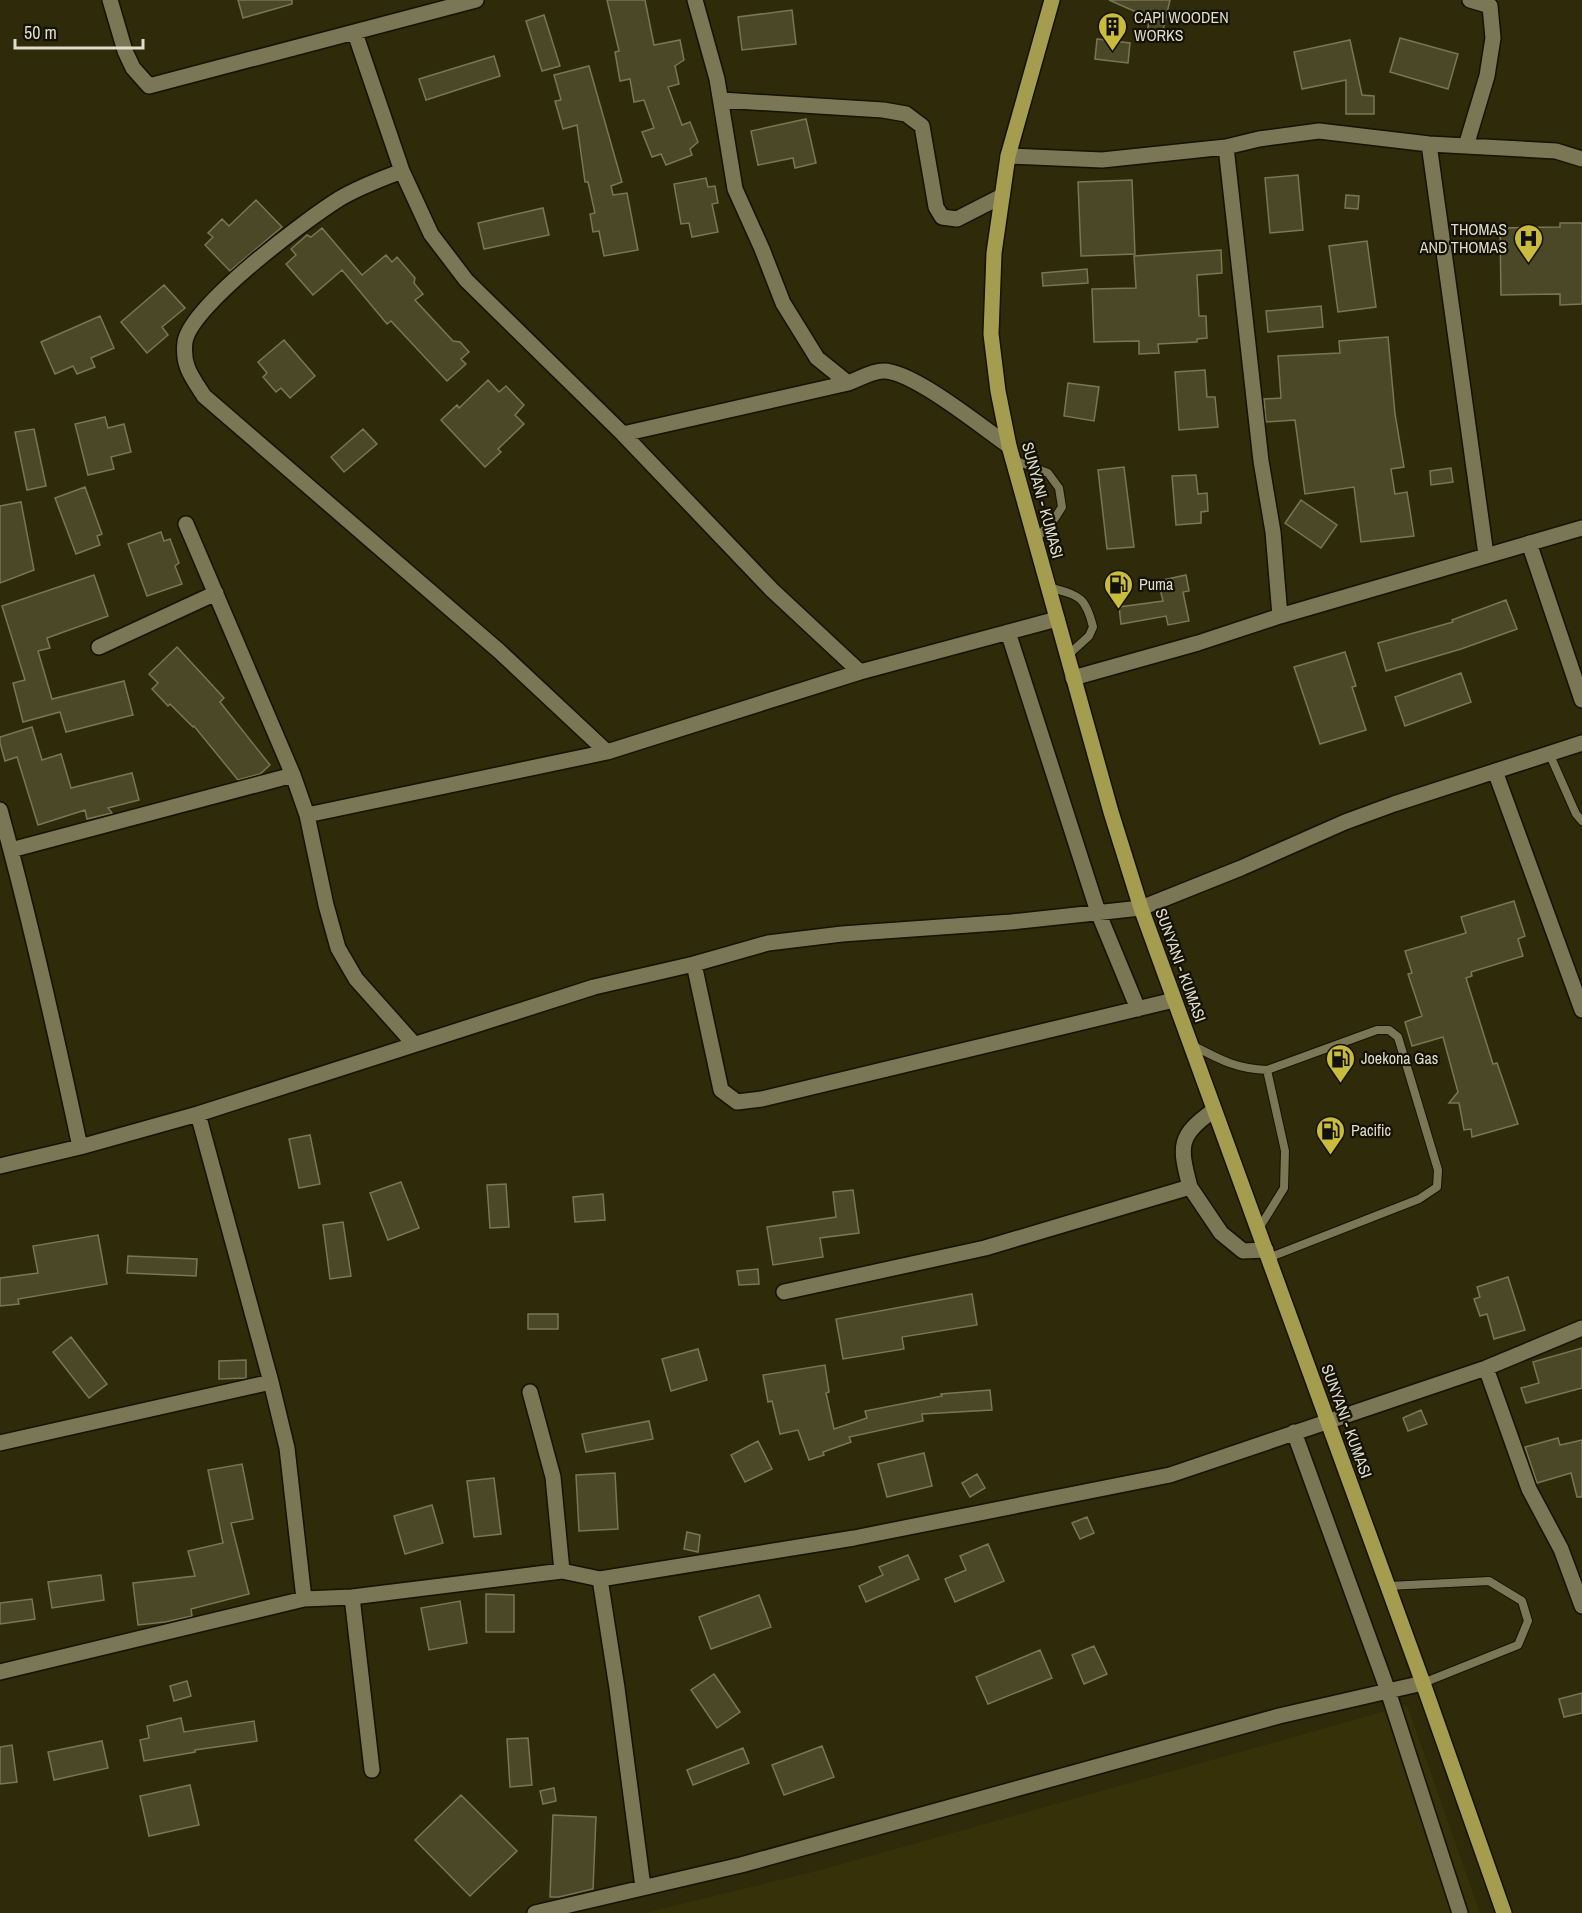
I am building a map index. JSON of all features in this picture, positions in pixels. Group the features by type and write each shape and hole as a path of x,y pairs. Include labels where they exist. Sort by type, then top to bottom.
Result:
{"main road":[{"name":"SUNYANI - KUMASI","path":"1052,0 1008,156 994,253 991,333 998,391 1011,453 1111,812 1141,908 1388,1586 1504,1913"}],"street":[{"path":"110,0 125,51 133,68 149,86 476,0"},
{"path":"694,0 717,79 735,189 783,303 817,358 849,383"},
{"path":"1466,146 1488,67 1493,38 1493,3 1470,0"},
{"path":"355,33 402,171 431,234 466,280 623,434 772,590 860,672"},
{"path":"721,100 860,108 906,114 922,126 936,207 942,217 957,219 1002,196"},
{"path":"1008,156 1102,160 1226,147 1259,139 1319,131 1429,144 1556,151 1582,159"},
{"path":"1429,144 1486,555"},
{"path":"1226,147 1261,460 1273,532 1280,615"},
{"path":"402,171 340,199 224,288 199,315 185,340 186,369 204,396 499,651 607,752"},
{"path":"623,434 849,383 882,371 899,373 918,382 1011,453"},
{"path":"186,524 293,775 307,816 326,906 338,948 356,979 414,1044"},
{"path":"1073,678 1198,643 1280,615 1582,528"},
{"path":"1529,543 1582,700"},
{"path":"99,647 216,593"},
{"path":"307,816 607,752 860,672 1057,619"},
{"path":"1008,632 1098,912 1138,1009"},
{"path":"0,1166 80,1147 198,1114 594,987 694,964 768,943 842,934 1011,922 1141,908 1345,822 1582,743"},
{"path":"1495,771 1575,969 1582,1010"},
{"path":"11,850 293,775"},
{"path":"0,810 51,1005 80,1147"},
{"path":"694,964 721,1090 737,1102 762,1099 1174,1000"},
{"path":"1214,1110 1196,1123 1186,1134 1182,1147 1190,1187 1221,1233 1243,1251 1267,1254"},
{"path":"198,1114 287,1448 304,1599"},
{"path":"784,1292 985,1248 1190,1187"},
{"path":"0,1672 304,1599 352,1597 561,1571 600,1579 854,1538 1170,1474 1486,1368 1582,1329"},
{"path":"1486,1368 1529,1489 1561,1549 1582,1606"},
{"path":"0,1443 271,1382"},
{"path":"530,1392 553,1477 561,1571"},
{"path":"1294,1432 1388,1691 1460,1913"},
{"path":"600,1579 643,1887"},
{"path":"352,1597 372,1770"},
{"path":"535,1913 741,1865 1279,1716 1423,1683"}],"lane":[{"path":"1011,453 1048,473 1059,488 1062,507 1035,540"},
{"path":"1048,587 1078,596 1089,609 1093,627 1089,636 1067,656"},
{"path":"1549,753 1576,814 1582,821"},
{"path":"1190,1044 1228,1064 1247,1070 1267,1070 1377,1030 1389,1030 1398,1037 1438,1170 1437,1187 1419,1199 1267,1254"},
{"path":"1258,1231 1284,1188 1285,1151 1267,1070"},
{"path":"1388,1586 1490,1581 1522,1601 1528,1621 1518,1645 1423,1683"}],"shaded area":[{"path":"1407,1705 1480,1913 644,1913 824,1869"}],"building":[{"path":"238,0 292,0 292,4 243,18"},
{"path":"607,0 645,0 654,45 680,40 684,60 675,66 679,84 668,87 682,125 690,122 698,142 690,149 692,155 666,165 661,154 652,157 642,132 654,128 644,100 634,102 630,79 620,81 615,52 619,51"},
{"path":"1109,0 1170,0 1161,39 1146,35 1150,18"},
{"path":"792,10 796,44 742,50 738,17"},
{"path":"544,15 560,66 542,71 526,21"},
{"path":"1400,38 1458,54 1448,89 1390,72"},
{"name":"CAPI WOODEN WORKS","path":"1097,39 1130,43 1128,63 1095,59"},
{"path":"1350,40 1362,95 1374,96 1374,114 1346,114 1346,80 1302,89 1294,52"},
{"path":"494,56 500,76 426,100 419,79"},
{"path":"589,66 622,182 611,186 613,195 627,193 638,250 604,256 599,231 593,232 590,214 595,213 588,182 585,182 577,125 563,129 555,101 561,100 554,75"},
{"path":"806,119 816,163 795,168 793,158 758,165 751,131"},
{"path":"1298,175 1303,230 1270,233 1265,178"},
{"path":"706,178 708,187 715,186 718,203 712,204 718,232 692,237 689,223 681,224 674,184"},
{"path":"1132,180 1135,254 1081,256 1078,182"},
{"path":"1346,195 1359,196 1358,209 1345,208"},
{"path":"256,200 282,227 230,271 205,245 213,237 208,233 222,219 229,226"},
{"path":"543,208 549,235 484,249 478,223"},
{"name":"THOMAS AND THOMAS","path":"1560,223 1582,223 1582,304 1560,305 1560,294 1501,295 1500,228 1560,227"},
{"path":"322,228 362,275 386,255 392,262 397,257 415,278 414,283 423,294 415,300 453,341 460,342 469,352 461,359 466,364 447,381 391,321 387,324 342,270 313,295 286,264 296,255 291,249 307,235 311,237"},
{"path":"1367,241 1376,307 1338,312 1329,246"},
{"path":"1221,250 1222,273 1197,275 1199,316 1206,316 1207,338 1197,339 1197,342 1158,344 1159,353 1139,354 1139,341 1094,342 1092,289 1136,288 1134,256"},
{"path":"1087,269 1088,283 1043,286 1042,273"},
{"path":"164,285 185,308 162,327 168,335 147,353 121,322"},
{"path":"1321,306 1323,327 1268,332 1266,311"},
{"path":"100,316 114,348 91,358 95,367 77,374 73,366 55,374 41,342"},
{"path":"1388,337 1395,414 1404,467 1391,469 1395,494 1407,492 1414,536 1361,542 1354,487 1305,494 1295,420 1266,422 1264,399 1281,398 1278,356 1340,353 1339,341"},
{"path":"284,340 315,376 290,398 281,388 276,392 263,377 267,373 258,362"},
{"path":"1205,370 1207,397 1215,397 1218,427 1179,430 1175,372"},
{"path":"488,380 499,392 506,386 524,405 515,415 524,424 498,449 501,452 485,467 441,420 457,405 459,408"},
{"path":"1068,383 1099,387 1094,421 1064,416"},
{"path":"105,417 108,428 124,424 131,452 111,457 114,469 88,475 75,424"},
{"path":"34,429 46,486 27,490 15,432"},
{"path":"363,429 377,444 344,472 331,457"},
{"path":"1124,467 1134,547 1107,549 1098,470"},
{"path":"1451,468 1453,482 1431,485 1430,471"},
{"path":"1196,475 1198,494 1207,493 1208,511 1201,512 1201,523 1176,525 1172,476"},
{"path":"85,487 102,534 97,536 100,545 76,554 55,498"},
{"path":"1301,500 1337,525 1321,548 1285,523"},
{"path":"21,502 34,570 0,583 0,506"},
{"path":"161,532 164,541 170,539 179,563 175,566 182,584 147,596 128,544"},
{"path":"94,575 108,616 47,638 50,648 38,651 52,699 124,681 133,715 66,732 60,712 23,722 13,683 25,680 2,606"},
{"path":"1186,575 1189,591 1183,592 1189,621 1168,625 1166,616 1121,624 1119,607 1163,601 1158,581"},
{"path":"1506,600 1517,629 1461,649 1386,671 1378,643 1453,622 1452,620"},
{"path":"177,647 224,698 220,702 270,765 260,774 238,780 194,726 170,704 168,706 152,689 158,683 149,674"},
{"path":"1345,652 1356,686 1352,687 1366,730 1320,744 1294,667"},
{"path":"1461,673 1471,702 1405,726 1395,697"},
{"path":"32,727 42,760 61,754 71,788 132,773 139,800 108,808 112,813 87,819 85,810 38,825 17,757 5,761 0,743 0,737"},
{"path":"1514,901 1525,936 1518,939 1523,956 1471,972 1472,976 1466,978 1493,1064 1497,1063 1518,1124 1472,1137 1471,1129 1464,1130 1459,1103 1449,1103 1458,1092 1443,1037 1412,1046 1405,1022 1422,1016 1408,974 1412,973 1405,951 1466,933 1461,917"},
{"path":"310,1135 320,1184 299,1188 289,1139"},
{"path":"401,1182 419,1228 388,1240 370,1193"},
{"path":"506,1184 509,1227 490,1228 487,1185"},
{"path":"853,1190 859,1233 820,1238 823,1257 773,1265 767,1227 836,1217 833,1192"},
{"path":"603,1194 605,1220 575,1222 573,1197"},
{"path":"343,1222 351,1276 330,1279 323,1225"},
{"path":"98,1235 107,1284 18,1299 19,1304 0,1306 0,1278 38,1273 33,1246"},
{"path":"128,1256 197,1259 196,1276 127,1273"},
{"path":"758,1269 759,1284 739,1285 737,1271"},
{"path":"1508,1277 1525,1330 1494,1339 1487,1314 1480,1316 1474,1299 1480,1297 1477,1287"},
{"path":"972,1294 977,1325 902,1337 904,1349 843,1359 836,1319"},
{"path":"528,1314 558,1314 558,1329 528,1329"},
{"path":"71,1337 107,1384 89,1398 53,1352"},
{"path":"1582,1348 1582,1388 1526,1403 1521,1388 1539,1383 1533,1362"},
{"path":"698,1349 707,1380 671,1391 662,1359"},
{"path":"246,1360 246,1378 219,1379 219,1361"},
{"path":"825,1365 829,1392 826,1393 834,1429 867,1418 865,1411 942,1396 941,1394 990,1390 992,1410 922,1414 923,1421 849,1437 851,1442 823,1452 824,1455 809,1460 798,1430 780,1434 772,1401 768,1402 763,1375"},
{"path":"1421,1410 1427,1424 1408,1431 1403,1418"},
{"path":"649,1421 653,1439 586,1452 582,1434"},
{"path":"1558,1438 1560,1445 1582,1440 1582,1497 1577,1497 1571,1473 1537,1483 1525,1447"},
{"path":"758,1441 772,1469 745,1482 731,1455"},
{"path":"924,1453 932,1486 887,1497 878,1464"},
{"path":"242,1464 253,1519 231,1523 249,1594 191,1609 192,1616 138,1625 133,1583 195,1576 188,1551 223,1543 208,1470"},
{"path":"615,1473 618,1529 579,1531 576,1475"},
{"path":"977,1474 985,1488 970,1497 962,1483"},
{"path":"494,1478 501,1534 474,1537 467,1481"},
{"path":"432,1505 443,1543 405,1554 394,1516"},
{"path":"1087,1517 1094,1533 1080,1539 1072,1523"},
{"path":"687,1532 700,1535 698,1552 684,1549"},
{"path":"988,1544 1004,1581 955,1602 945,1579 966,1570 960,1556"},
{"path":"908,1555 919,1579 866,1602 859,1586 883,1575 879,1567"},
{"path":"101,1575 104,1600 52,1608 48,1582"},
{"path":"486,1594 514,1595 514,1632 486,1632"},
{"path":"759,1595 771,1627 711,1649 699,1617"},
{"path":"32,1599 35,1619 0,1624 0,1603"},
{"path":"460,1601 467,1643 429,1650 421,1608"},
{"path":"1094,1646 1107,1674 1084,1684 1072,1655"},
{"path":"1040,1650 1052,1678 988,1704 976,1677"},
{"path":"714,1674 740,1712 717,1728 691,1690"},
{"path":"187,1681 191,1696 174,1701 170,1686"},
{"path":"1582,1693 1582,1713 1564,1717 1559,1699"},
{"path":"181,1718 184,1732 254,1721 257,1741 195,1750 195,1752 144,1761 140,1740 149,1738 147,1726"},
{"path":"528,1738 532,1785 510,1787 507,1739"},
{"path":"102,1741 108,1768 54,1780 48,1752"},
{"path":"12,1745 17,1782 0,1784 0,1747"},
{"path":"822,1746 834,1777 784,1795 772,1765"},
{"path":"743,1748 749,1763 693,1785 687,1770"},
{"path":"190,1785 199,1825 149,1836 140,1796"},
{"path":"554,1788 556,1801 543,1804 540,1791"},
{"path":"461,1795 517,1851 470,1896 415,1840"},
{"path":"553,1815 596,1817 593,1889 550,1897"}],"place":[{"name":"CAPI WOODEN WORKS","path":"1113,52"},
{"name":"THOMAS AND THOMAS","path":"1528,264"},
{"name":"Puma","path":"1118,610"},
{"name":"Joekona Gas","path":"1340,1084"},
{"name":"Pacific","path":"1330,1156"}]}
